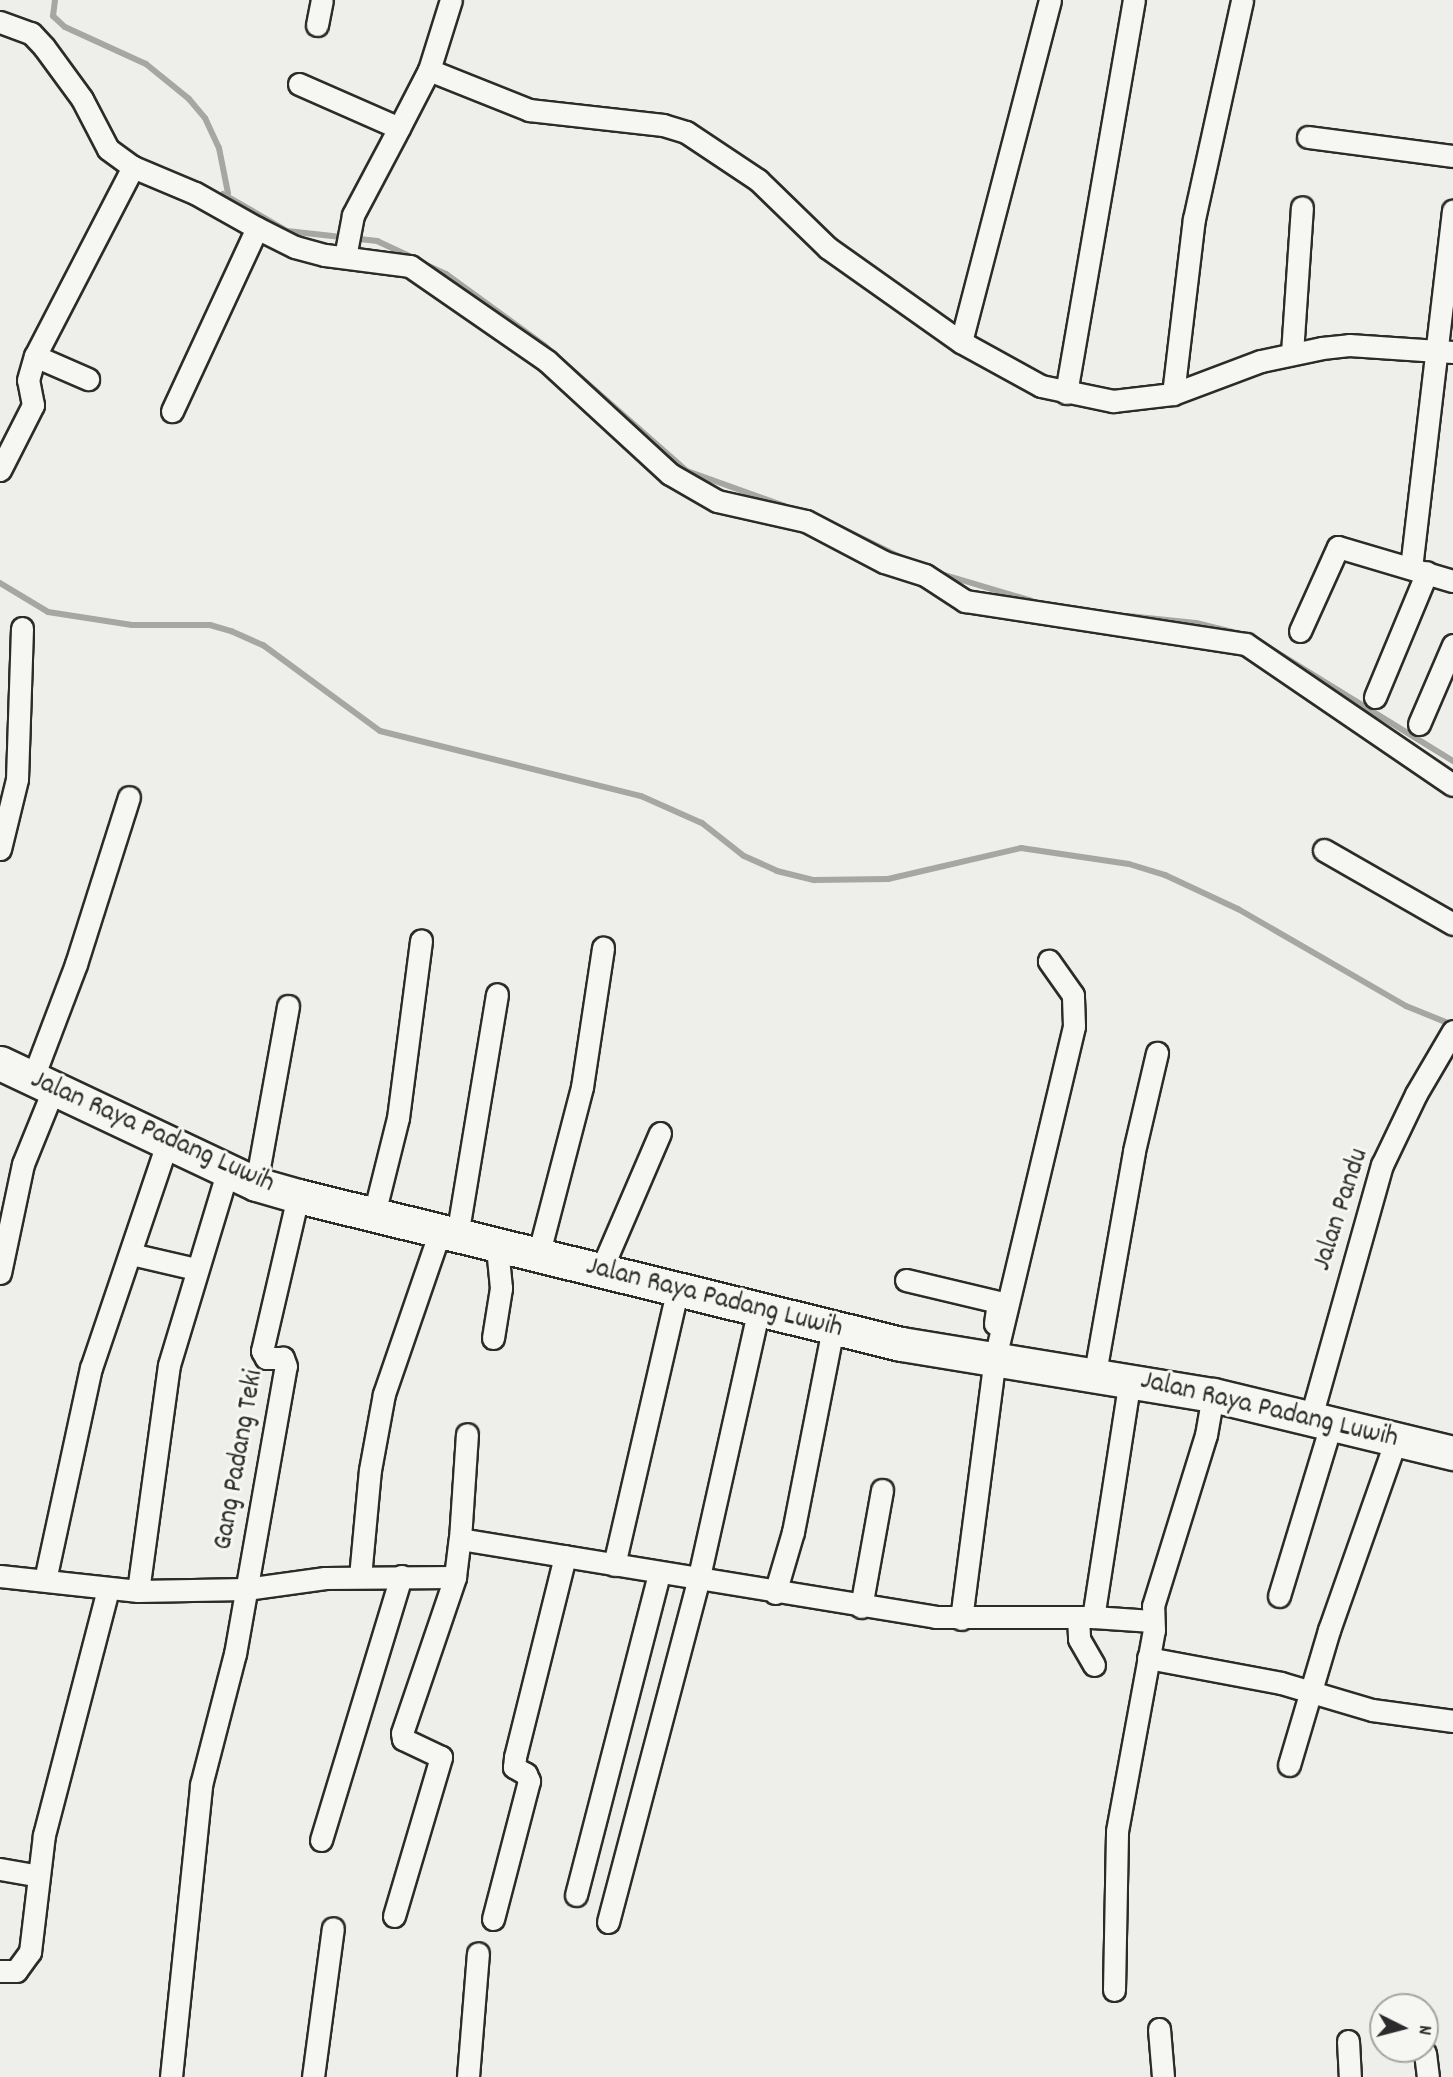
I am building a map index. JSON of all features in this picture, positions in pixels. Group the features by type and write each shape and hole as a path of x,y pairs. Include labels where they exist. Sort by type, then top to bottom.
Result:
{"main road":[{"name":"Jalan Raya Padang Luwih","path":"0,1063 242,1177 298,1196 832,1329 1213,1395 1453,1453"}],"street":[{"path":"317,25 322,0"},
{"path":"344,255 350,221 392,125 429,70 452,0"},
{"path":"961,342 1050,0"},
{"path":"1066,393 1134,0"},
{"path":"1173,394 1194,219 1242,0"},
{"path":"0,22 30,33 44,47 82,99 105,146 132,167 195,193 295,247 410,266 547,361 670,474 717,501 806,521 884,562 925,575 965,601 1246,644 1453,785"},
{"path":"429,70 529,110 663,125 686,132 758,180 853,267 961,342 1018,376 1066,393 1113,401 1173,394 1215,376 1292,354 1349,345 1444,351"},
{"path":"299,84 392,125"},
{"path":"1308,137 1453,156"},
{"path":"0,470 33,405 28,380 35,356 132,167"},
{"path":"1292,354 1302,207"},
{"path":"1375,697 1419,570 1444,351 1453,210"},
{"path":"172,411 257,228"},
{"path":"35,356 88,379"},
{"path":"1300,631 1338,547 1453,581"},
{"path":"0,849 17,779 22,628"},
{"path":"1419,724 1453,645"},
{"path":"0,1272 43,1085 76,964 129,796"},
{"path":"1324,850 1453,923"},
{"path":"374,1214 398,1118 421,940"},
{"path":"538,1256 582,1087 603,948"},
{"path":"991,1357 1074,1026 1073,995 1049,961"},
{"path":"360,1577 370,1471 384,1394 448,1233 497,994"},
{"path":"138,1591 166,1380 196,1269 242,1177 288,1006"},
{"name":"Jalan Pandu","path":"1279,1596 1382,1165 1416,1094 1453,1031"},
{"path":"1095,1373 1134,1150 1157,1053"},
{"path":"601,1270 660,1133"},
{"path":"45,1580 91,1367 167,1143"},
{"name":"Gang Padang Teki","path":"246,1590 286,1366 283,1359 266,1358 262,1351 298,1196"},
{"path":"493,1338 502,1288 497,1247"},
{"path":"131,1254 196,1269"},
{"path":"906,1280 998,1302 961,1619"},
{"path":"614,1565 677,1292"},
{"path":"608,1922 698,1581 758,1312"},
{"path":"775,1593 793,1532 832,1329"},
{"path":"1094,1665 1079,1639 1130,1379"},
{"path":"1114,1990 1117,1831 1148,1658 1152,1621 1206,1435 1213,1395"},
{"path":"394,1916 441,1756 403,1739 402,1733 455,1577 467,1434"},
{"path":"1289,1765 1309,1691 1396,1440"},
{"path":"861,1607 883,1490"},
{"path":"460,1539 698,1581 861,1607 961,1619 1085,1617 1152,1621"},
{"path":"493,1919 529,1781 514,1762 565,1556"},
{"path":"576,1895 659,1573"},
{"path":"0,1576 108,1590 138,1591 246,1590 360,1577 455,1577"},
{"path":"321,1840 401,1576"},
{"path":"0,1971 16,1971 24,1965 30,1952 44,1835 108,1590"},
{"path":"171,2077 201,1785 246,1590"},
{"path":"1148,1658 1309,1691 1372,1710 1453,1721"},
{"path":"0,1869 38,1876"},
{"path":"313,2077 333,1928"},
{"path":"468,2077 478,1953"},
{"path":"1159,2029 1163,2077"},
{"path":"1348,2041 1350,2077"}],"waterway":[{"path":"55,0 53,16 65,27 146,64 189,99 205,118 219,148 228,193"},
{"path":"223,194 287,231 377,241 411,257"},
{"path":"420,262 446,274 545,346 687,471 785,506"},
{"path":"812,514 902,558"},
{"path":"938,573 1032,601"},
{"path":"0,583 48,612 132,625 210,625 231,631 263,645 380,731 641,796 702,823 744,856 777,871 814,880 888,879 1021,848 1129,864 1165,875 1238,909 1406,1006 1453,1025"},
{"path":"1128,616 1196,623 1245,635"},
{"path":"1258,641 1453,761"}]}
